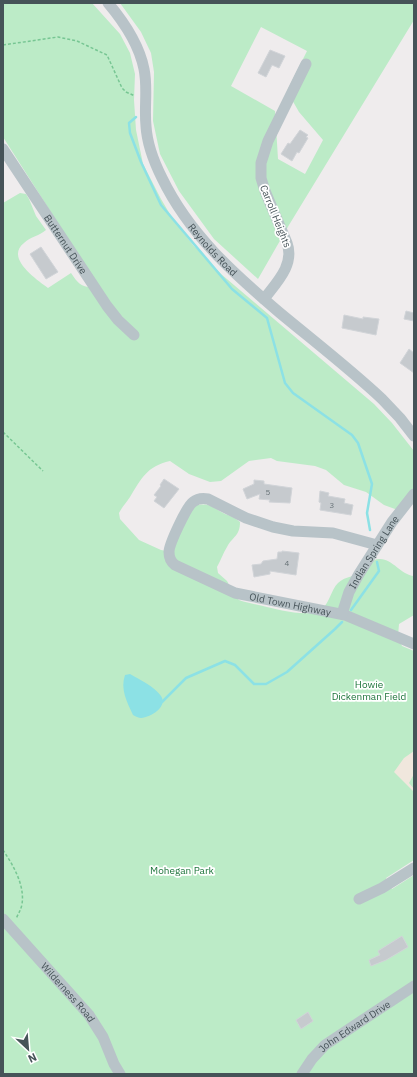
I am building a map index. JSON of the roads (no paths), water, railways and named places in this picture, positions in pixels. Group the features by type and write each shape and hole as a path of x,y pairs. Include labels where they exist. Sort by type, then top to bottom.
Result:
{"street":[{"name":"Reynolds Road","path":"108,3 126,27 141,56 145,76 146,126 150,147 157,168 172,198 189,223 204,242 234,273 371,389 400,418 414,436"},
{"name":"Carroll Heights","path":"264,299 286,268 290,253 288,243 262,184 262,158 268,141 306,64"},
{"name":"Butternut Drive","path":"3,149 107,306 118,320 134,335"},
{"name":"Indian Spring Lane","path":"342,614 356,579 392,522 414,494"},
{"name":"Old Town Highway","path":"377,545 333,533 293,531 273,527 246,518 208,499 202,498 196,500 188,507 171,544 169,552 172,563 177,567 235,593 342,614 414,644"},
{"path":"358,899 382,888 414,868"},
{"name":"Wilderness Road","path":"3,919 89,1015 103,1037 114,1064 120,1074"},
{"name":"John Edward Drive","path":"302,1074 312,1059 325,1045 414,986"}],"water":[{"path":"130,674 151,686 161,696 163,700 162,704 154,714 141,718 133,715 125,695 123,685 125,675"}],"waterway":[{"path":"136,117 129,123 130,133 141,162 161,205 232,289 267,318 285,383 293,393 352,435 358,443 372,484 367,513 370,530"},
{"path":"351,610 379,571 377,562"},
{"path":"162,702 186,678 225,661 235,665 254,684 266,684 287,672 342,622"}],"park label":[{"name":"Howie Dickenman Field","path":"369,690"},
{"name":"Mohegan Park","path":"182,870"}]}
